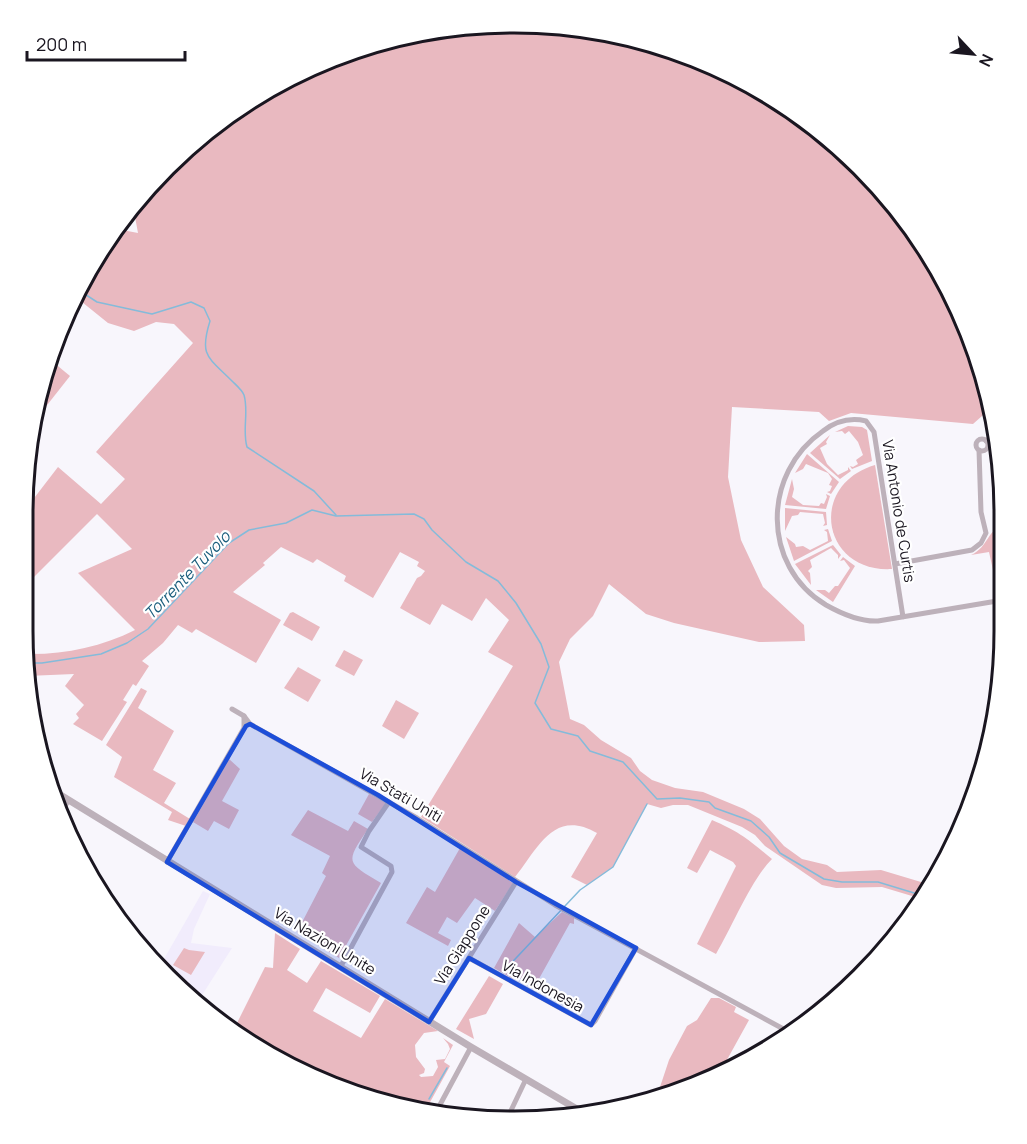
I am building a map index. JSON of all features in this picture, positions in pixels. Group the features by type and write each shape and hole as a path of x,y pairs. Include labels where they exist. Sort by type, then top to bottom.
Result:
{"street":[{"name":"Via Antonio de Curtis","path":"903,617 874,432 866,421 843,420 826,428 808,442 787,472 778,505 780,544 788,565 801,584 819,601 870,622 903,617 994,602"},
{"path":"895,564 972,550 981,543 986,533 981,512 979,450 983,451 987,447 986,441 988,440"},
{"name":"Via Stati Uniti","path":"232,709 244,716 250,724 389,802 458,843 516,882 636,948"},
{"path":"244,716 244,728"},
{"path":"167,861 244,728 250,724"},
{"name":"Via Nazioni Unite","path":"64,798 429,1022 574,1107"},
{"path":"341,966 392,872 391,866 361,847 389,802"},
{"name":"Via Giappone","path":"429,1022 516,882"},
{"path":"636,948 782,1028"},
{"name":"Via Indonesia","path":"469,958 591,1025 636,948"},
{"path":"440,1105 471,1047"},
{"path":"511,1111 526,1079"}],"highlighted area":[{"path":"250,724 378,795 516,882 636,948 591,1025 469,958 429,1022 167,862 246,726"}],"shaded area":[{"path":"482,34 545,34 607,42 638,49 697,70 754,97 806,132 830,152 875,197 895,221 930,273 957,330 978,389 984,414 973,424 851,413 829,421 819,412 732,407 728,477 741,540 763,587 804,625 805,641 759,642 674,623 646,614 609,584 593,616 570,639 559,662 570,719 584,725 601,740 631,758 640,771 652,780 675,788 703,792 744,809 760,819 784,846 802,859 827,865 837,872 881,870 923,882 913,896 882,887 836,888 822,885 765,846 755,835 742,827 688,805 661,808 647,804 613,867 587,885 571,877 597,833 569,825 558,828 540,844 515,877 421,817 513,666 488,652 509,620 486,598 472,621 442,604 430,625 400,608 417,578 425,571 417,566 419,562 400,552 373,598 344,581 346,576 317,559 313,563 281,547 263,563 265,565 233,592 281,620 256,663 196,629 192,633 178,625 163,643 142,661 149,666 136,686 133,684 123,700 127,702 102,741 73,724 79,718 76,714 84,705 65,686 74,674 35,676 34,654 82,649 135,630 78,573 132,549 97,514 33,578 33,499 58,467 101,504 125,479 96,452 193,343 174,324 156,322 134,331 108,323 82,302 97,273 125,231 138,233 135,217 174,174 221,132 273,97 359,59 389,49 451,37"},
{"path":"57,365 70,376 45,408"},
{"path":"848,426 862,427 867,430 872,461 852,469 850,466 858,464 856,460 863,455 858,442 849,431 845,434 842,431 835,432"},
{"path":"830,435 827,444 820,448 827,464 838,475 848,470 848,467 851,471 840,479 810,453"},
{"path":"807,454 839,482 831,494 827,492 832,486 829,485 832,479 828,473 806,464 803,469 795,473"},
{"path":"875,465 892,569 868,566 850,557 838,543 832,526 832,508 839,490 853,475"},
{"path":"792,479 794,489 792,497 803,505 819,506 821,503 824,504 826,494 830,496 826,509 785,505"},
{"path":"785,508 826,512 827,525 823,526 825,523 823,514 800,512 792,516 785,531"},
{"path":"828,529 832,541 794,561 786,537 796,547 803,546 810,550 828,541 827,532 824,530"},
{"path":"994,531 994,574 989,552 971,555 981,548"},
{"path":"833,545 841,555 838,559 838,555 831,548 810,560 812,567 808,571 811,585 795,564"},
{"path":"843,557 855,566 833,602 816,590 825,590 829,593 835,586 838,586 850,568 844,560 840,561"},
{"path":"293,612 320,627 312,641 283,625"},
{"path":"344,650 363,660 354,676 335,666"},
{"path":"298,667 321,680 308,702 284,688"},
{"path":"141,688 147,691 138,708 174,731 153,770 176,783 164,803 190,819 186,826 168,820 172,812 114,777 122,757 106,745"},
{"path":"396,700 419,713 404,739 382,726"},
{"path":"229,759 240,769 222,801 239,810 229,829 214,821 208,831 193,822"},
{"path":"369,794 386,803 372,822 358,814"},
{"path":"308,810 348,831 354,821 368,829 355,849 353,861 355,866 381,883 339,958 297,932 326,876 322,873 330,856 291,835"},
{"path":"712,820 744,837 772,859 749,891 716,954 697,944 736,866 733,862 710,850 697,873 687,868"},
{"path":"460,848 513,883 495,911 475,898 457,923 447,917 438,933 451,940 448,946 406,923 427,887 435,892"},
{"path":"203,891 210,894 194,929 191,943 232,948 202,996 164,959"},
{"path":"562,912 574,918 574,924 570,923 535,986 515,976 513,979 494,968 519,923 535,937"},
{"path":"275,933 300,949 287,970 307,983 321,961 380,996 370,1013 326,988 313,1011 361,1038 385,999 438,1031 424,1033 415,1045 416,1057 425,1069 424,1073 419,1075 421,1077 433,1076 438,1067 436,1060 445,1059 450,1049 443,1038 453,1045 444,1062 450,1066 429,1103 389,1095 330,1074 273,1047 237,1023 265,967 273,968"},
{"path":"184,948 205,952 191,975 173,965"},
{"path":"489,976 503,984 486,1014 469,1019 474,1039 456,1029"},
{"path":"711,998 719,998 736,1007 734,1012 749,1020 726,1061 660,1088 669,1060 687,1026 697,1020"}],"waterway":[{"path":"86,295 97,302 152,314 191,302 204,308 210,321 205,342 208,355 244,395 247,447 314,491 336,515"},
{"name":"Torrente Tuvolo","path":"34,663 101,654 127,643 148,629 229,543 249,530 286,523 312,510 336,516 414,514 424,519 432,530 466,562 498,581 516,603 541,644 549,667 535,703 551,729 578,736 590,751 623,762 657,799 680,798 709,802 715,808 751,821 769,837 780,853 824,879 842,882 878,882 915,893"},
{"path":"503,972 580,890 613,867 647,804"},
{"path":"429,1099 447,1068"}]}
